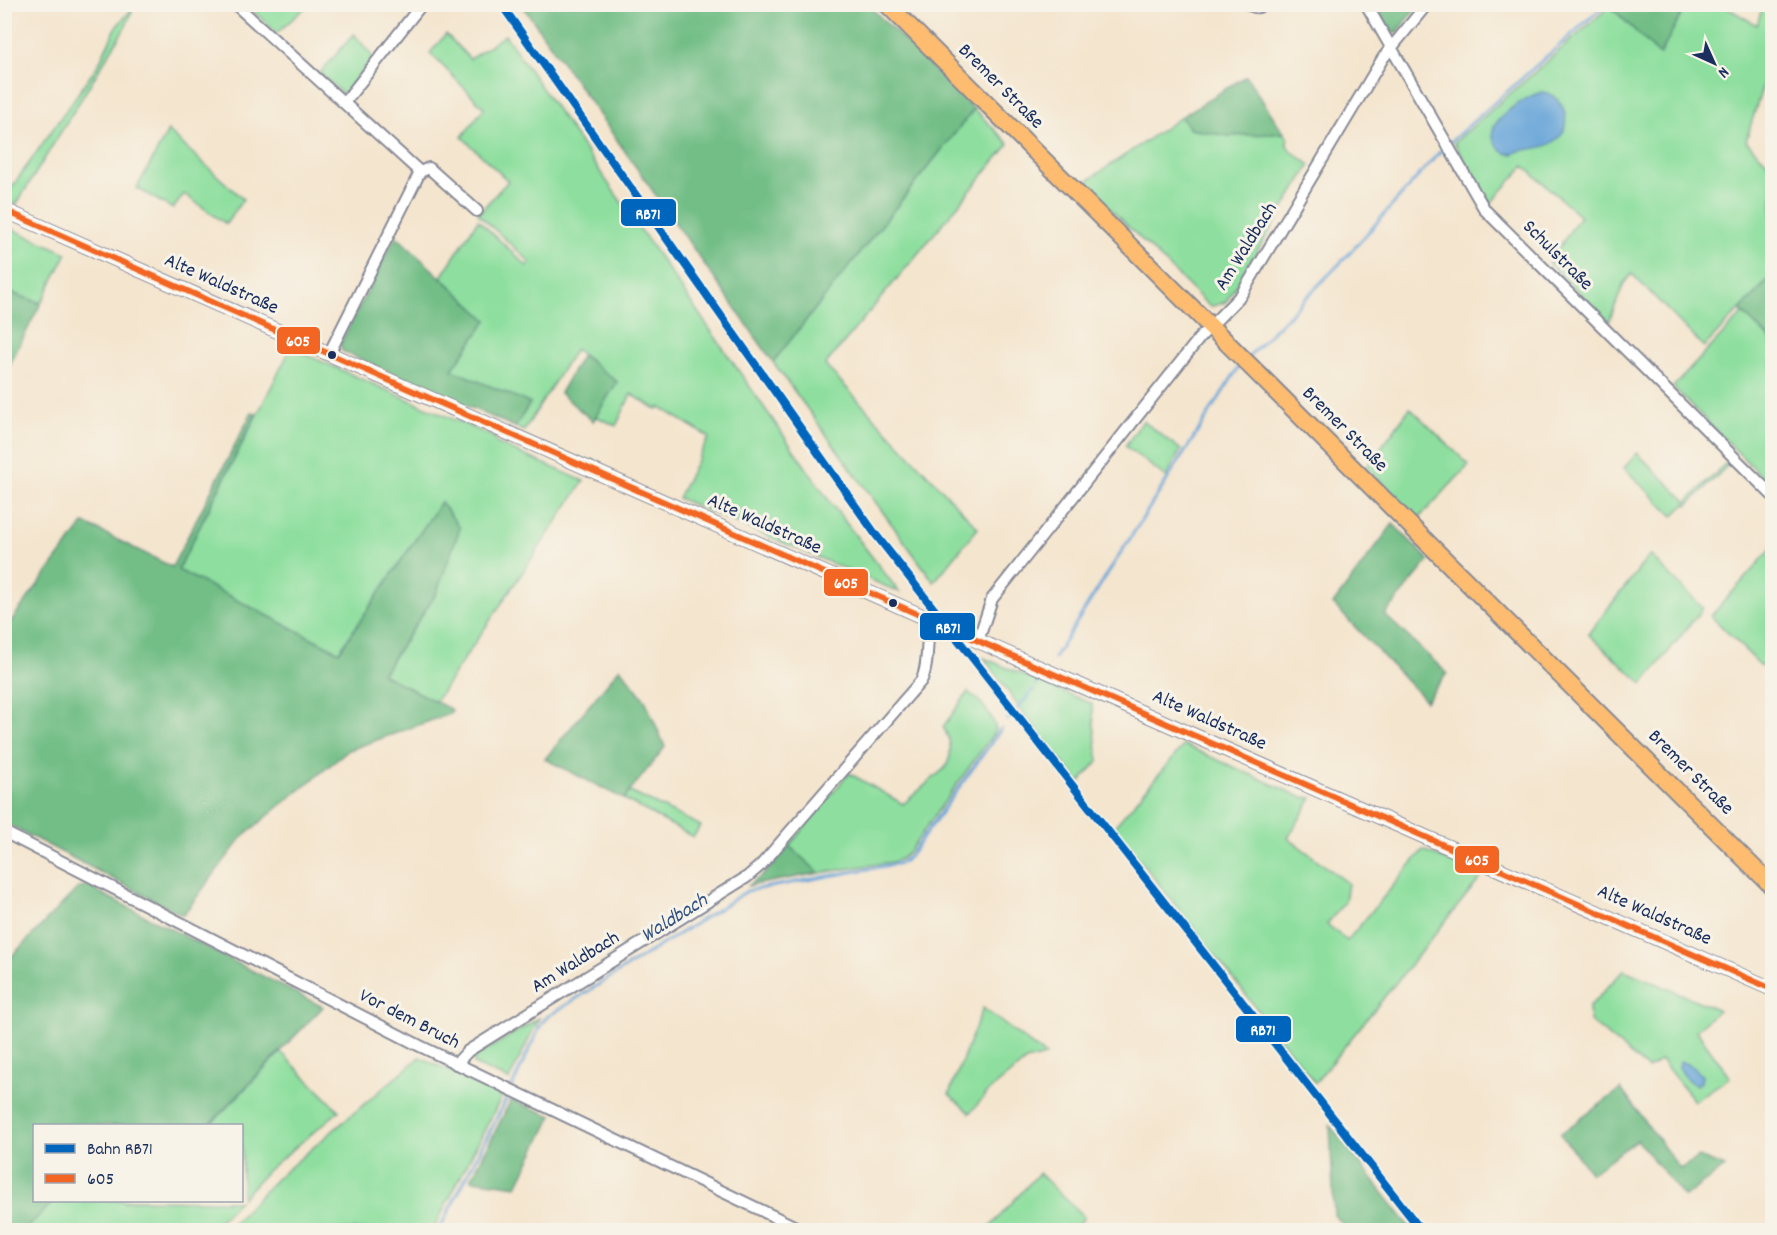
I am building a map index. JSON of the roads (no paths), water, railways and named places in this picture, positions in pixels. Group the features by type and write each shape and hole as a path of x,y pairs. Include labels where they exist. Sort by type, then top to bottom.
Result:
{"main road":[{"name":"Bremer Straße","path":"887,4 1773,886"}],"street":[{"path":"235,4 420,172"},
{"path":"344,104 422,4"},
{"path":"1248,4 1253,8 1263,4"},
{"name":"Schulstraße","path":"1366,4 1485,210 1773,495"},
{"name":"Am Waldbach","path":"978,641 992,599 1211,326 1241,296 1383,58 1427,4"},
{"path":"329,354 420,172 429,168 477,211"},
{"name":"Alte Waldstraße","path":"4,210 978,641 1773,989"},
{"name":"Am Waldbach","path":"456,1064 468,1051 747,877 761,865 921,681 924,675 927,633 931,620"},
{"name":"Vor dem Bruch","path":"4,832 456,1064 802,1230"}],"water":[{"path":"1542,92 1550,94 1562,105 1566,121 1561,135 1551,144 1542,147 1512,154 1503,151 1494,140 1494,127 1515,105"},
{"path":"1680,1061 1695,1068 1702,1076 1701,1082 1697,1085 1688,1080 1679,1067"}],"waterway":[{"path":"1450,142 1606,4"},
{"path":"1249,356 1349,254 1445,146"},
{"path":"1054,658 1240,365"},
{"name":"Waldbach","path":"1036,685 1039,679"},
{"name":"Waldbach","path":"1017,709 1033,690"},
{"name":"Waldbach","path":"1007,720 1012,714"},
{"name":"Waldbach","path":"439,1230 504,1104 541,1024 547,1017 747,891 901,863 909,857 1001,729"}],"rail line":[{"name":"RB71","path":"501,4 876,535 1421,1230"}]}
